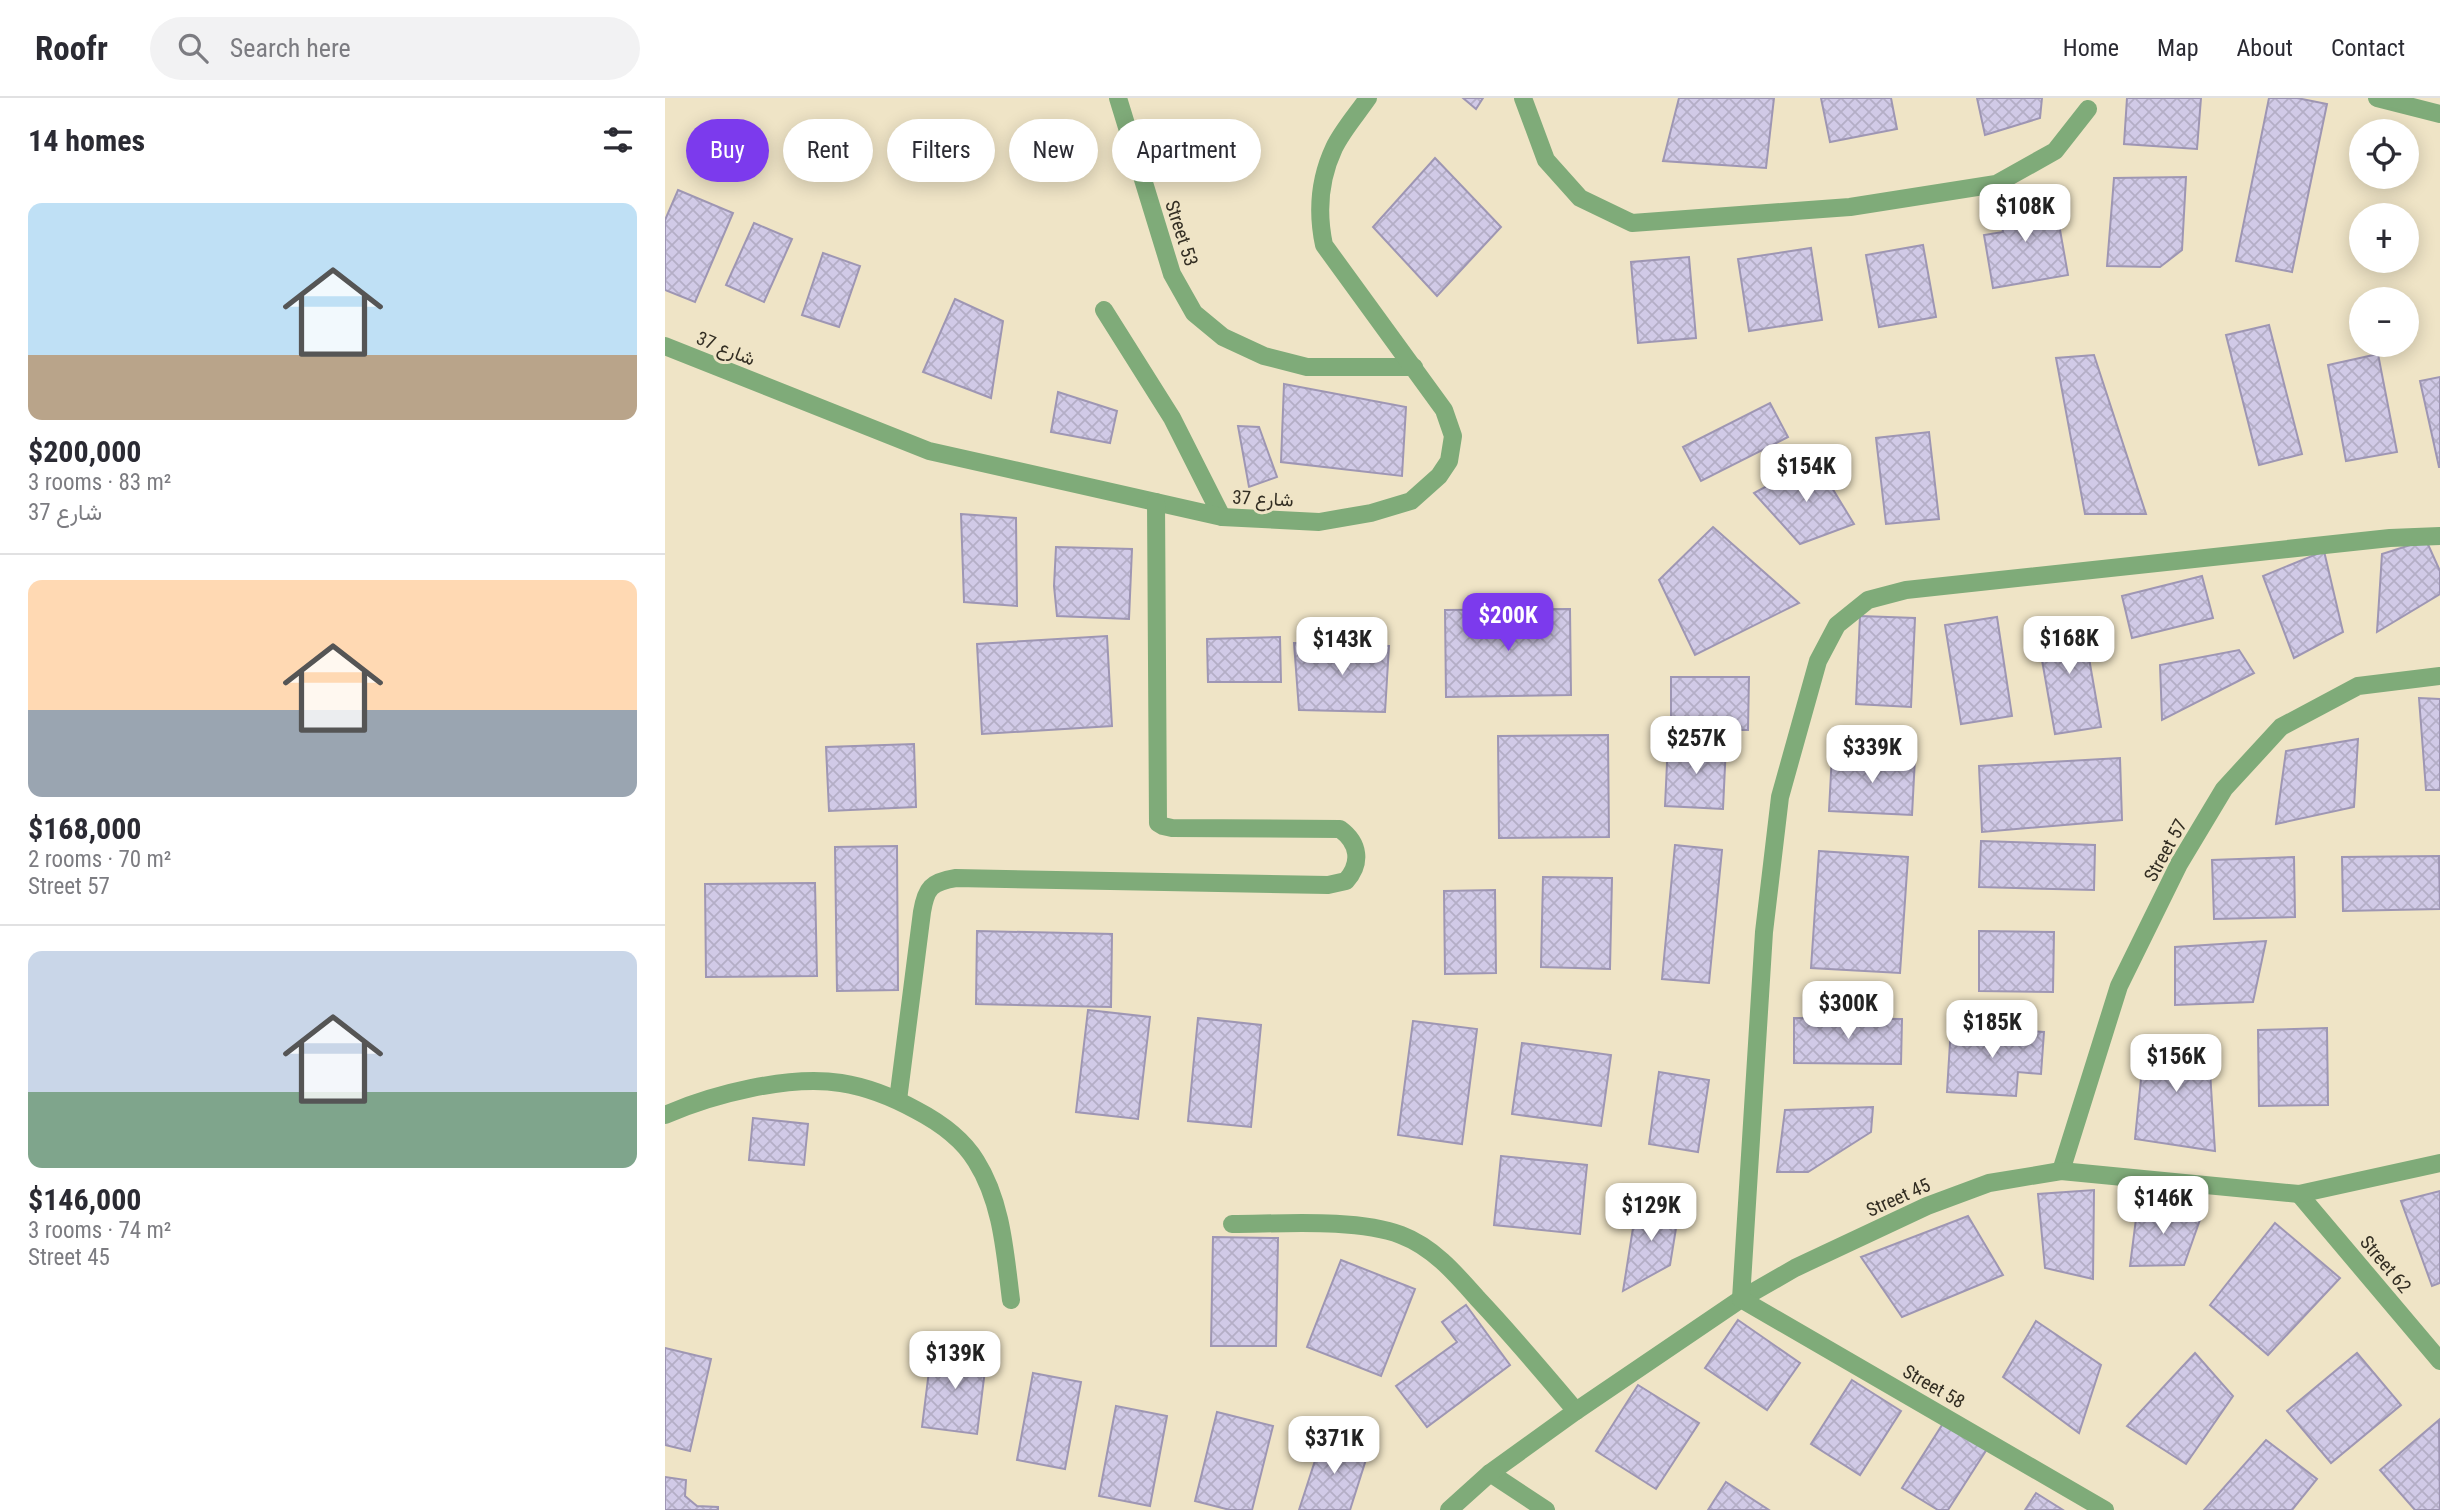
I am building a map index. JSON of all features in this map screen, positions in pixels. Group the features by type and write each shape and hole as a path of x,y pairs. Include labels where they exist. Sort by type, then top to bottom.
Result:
{"street":[{"name":"Street 53","path":"1118,98 1171,274 1194,313 1223,337 1264,356 1307,368 1415,367"},
{"name":"شارع 37","path":"665,346 929,451 1222,516 1319,522 1371,513 1411,501 1439,476 1449,461 1453,436 1444,410 1415,367 1324,245 1319,221 1320,192 1334,148 1368,98"},
{"path":"1523,98 1546,160 1580,198 1632,223 1850,206 1996,184 2055,151 2088,109"},
{"path":"2377,98 2440,114"},
{"path":"1104,310 1173,418 1222,516"},
{"path":"898,1100 925,894 938,881 956,878 1328,885 1346,880 1356,865 1355,847 1350,836 1340,829 1172,828 1163,827 1158,822 1156,502"},
{"path":"1741,1298 1764,932 1780,797 1818,660 1837,625 1867,600 1906,590 2377,539 2440,536"},
{"name":"Street 57","path":"2061,1171 2119,986 2179,864 2224,789 2281,727 2358,686 2440,676"},
{"path":"665,1115 730,1092 800,1082 842,1083 898,1100 942,1124 976,1160 992,1196 1004,1241 1011,1300"},
{"name":"Street 45","path":"1450,1510 1490,1474 1576,1411 1741,1298 1795,1268 1927,1206 1989,1183 2061,1171 2299,1194 2440,1163"},
{"name":"Street 62","path":"2299,1194 2440,1361"},
{"path":"1232,1224 1324,1224 1402,1235 1440,1257 1517,1340 1576,1411"},
{"name":"Street 58","path":"1741,1298 2105,1510"},
{"path":"1490,1474 1546,1510"}],"building":[{"path":"1463,98 1483,98 1476,109"},
{"path":"1679,98 1774,98 1766,168 1663,161"},
{"path":"1821,98 1891,98 1897,129 1830,142"},
{"path":"1977,98 2042,98 2040,118 1985,135"},
{"path":"2127,98 2201,98 2197,149 2124,144"},
{"path":"2269,98 2297,98 2327,104 2292,272 2236,261"},
{"path":"1435,158 1501,227 1437,296 1373,227"},
{"path":"2186,177 2182,250 2160,267 2107,266 2114,178"},
{"path":"678,190 733,213 695,302 665,290 665,220"},
{"path":"2038,192 2042,216 2057,213 2068,275 1993,288 1984,235 2003,232 1997,200"},
{"path":"754,223 792,239 764,302 726,285"},
{"path":"1923,245 1936,317 1879,327 1866,255"},
{"path":"1811,248 1822,320 1749,331 1738,259"},
{"path":"823,253 860,266 839,327 802,315"},
{"path":"1689,257 1696,338 1638,343 1631,262"},
{"path":"955,299 1003,321 991,398 923,372"},
{"path":"2269,325 2302,454 2259,465 2226,335"},
{"path":"2094,355 2146,514 2085,514 2056,358"},
{"path":"2364,357 2379,357 2397,452 2346,461 2328,365"},
{"path":"2440,377 2440,467 2439,467 2420,381"},
{"path":"1284,384 1406,407 1402,476 1281,462"},
{"path":"1058,392 1117,411 1110,443 1051,432"},
{"path":"1770,403 1788,437 1701,481 1683,447"},
{"path":"1238,426 1259,427 1277,477 1249,487"},
{"path":"1929,432 1939,519 1886,524 1876,438"},
{"path":"1815,460 1854,524 1800,544 1754,493"},
{"path":"961,514 1016,518 1017,606 964,602"},
{"path":"1713,527 1799,603 1695,655 1659,580"},
{"path":"2426,540 2440,571 2440,594 2377,632 2382,554"},
{"path":"1056,547 1132,549 1129,619 1057,616 1054,586"},
{"path":"2324,551 2343,632 2294,658 2263,576"},
{"path":"2202,576 2213,618 2132,638 2122,596"},
{"path":"1570,609 1571,695 1446,697 1445,610"},
{"path":"1860,616 1915,618 1911,707 1856,704"},
{"path":"1997,617 2012,716 1961,724 1945,625"},
{"path":"2082,618 2101,727 2055,734 2036,626"},
{"path":"1107,636 1112,726 982,734 977,644"},
{"path":"1280,637 1281,682 1208,682 1207,639"},
{"path":"1294,643 1389,646 1385,712 1299,710"},
{"path":"2239,650 2254,673 2162,720 2160,665"},
{"path":"1671,677 1749,677 1748,730 1671,730"},
{"path":"2419,698 2440,699 2440,790 2426,790"},
{"path":"1608,735 1609,837 1499,838 1498,736"},
{"path":"2358,739 2354,807 2276,824 2286,751"},
{"path":"1668,742 1726,745 1723,809 1665,806"},
{"path":"914,744 916,807 829,811 826,747"},
{"path":"1832,754 1915,758 1912,815 1829,811"},
{"path":"2120,758 2122,820 1982,832 1979,766"},
{"path":"1981,841 2095,845 2094,890 1979,887"},
{"path":"1675,845 1722,850 1709,983 1662,979"},
{"path":"897,846 898,990 837,991 835,847"},
{"path":"1819,851 1908,857 1900,973 1811,968"},
{"path":"2439,856 2440,909 2343,911 2342,857"},
{"path":"2294,857 2295,917 2214,919 2212,860"},
{"path":"1543,877 1612,878 1610,969 1541,967"},
{"path":"815,883 817,976 706,977 705,884"},
{"path":"1495,890 1496,973 1445,974 1444,891"},
{"path":"977,931 1112,934 1111,1007 976,1004"},
{"path":"1979,931 2054,932 2053,992 1979,991"},
{"path":"2266,941 2253,1002 2175,1005 2175,947"},
{"path":"1088,1010 1150,1017 1138,1119 1076,1112"},
{"path":"1198,1018 1261,1025 1251,1127 1188,1121"},
{"path":"1794,1018 1902,1019 1901,1064 1794,1063"},
{"path":"1413,1021 1477,1029 1462,1144 1398,1135"},
{"path":"1951,1026 2044,1032 2041,1074 2018,1072 2016,1096 1947,1092"},
{"path":"2327,1028 2328,1105 2259,1106 2258,1030"},
{"path":"2145,1039 2208,1039 2215,1151 2135,1139"},
{"path":"1522,1043 1611,1055 1601,1126 1512,1114"},
{"path":"1659,1072 1709,1080 1698,1152 1649,1144"},
{"path":"1873,1107 1871,1132 1808,1172 1777,1172 1785,1110"},
{"path":"753,1118 808,1124 804,1165 749,1160"},
{"path":"1501,1156 1587,1165 1580,1234 1494,1225"},
{"path":"2094,1190 2093,1279 2045,1268 2038,1194"},
{"path":"2440,1191 2440,1283 2432,1286 2401,1201"},
{"path":"1637,1203 1679,1210 1670,1265 1623,1291"},
{"path":"2138,1203 2202,1214 2184,1265 2130,1266"},
{"path":"1968,1216 2003,1275 1902,1317 1861,1257"},
{"path":"2275,1223 2340,1278 2268,1355 2210,1305"},
{"path":"1213,1237 1278,1238 1276,1346 1211,1346"},
{"path":"1341,1260 1415,1289 1381,1376 1307,1347"},
{"path":"1466,1305 1510,1365 1427,1427 1396,1386 1457,1342 1442,1322"},
{"path":"1738,1320 1800,1363 1767,1410 1705,1368"},
{"path":"2036,1321 2101,1365 2079,1433 2003,1377"},
{"path":"932,1347 987,1354 977,1434 922,1427"},
{"path":"665,1348 711,1359 690,1451 665,1445"},
{"path":"2195,1353 2233,1396 2186,1464 2127,1426"},
{"path":"2357,1353 2401,1405 2331,1463 2287,1411"},
{"path":"1033,1373 1081,1382 1065,1469 1017,1460"},
{"path":"1852,1380 1901,1411 1860,1475 1811,1444"},
{"path":"1638,1385 1699,1423 1656,1489 1596,1451"},
{"path":"1116,1406 1167,1416 1150,1506 1099,1496"},
{"path":"1217,1412 1273,1426 1252,1510 1230,1510 1195,1501"},
{"path":"2439,1420 2440,1510 2415,1510 2380,1470"},
{"path":"1944,1422 1987,1449 1948,1510 1938,1510 1902,1488"},
{"path":"1323,1436 1369,1450 1350,1510 1299,1510"},
{"path":"2266,1440 2317,1479 2292,1510 2204,1510"},
{"path":"665,1477 686,1480 685,1496 697,1506 718,1507 718,1510 665,1510"},
{"path":"1726,1482 1769,1510 1708,1510"},
{"path":"2036,1493 2063,1510 2025,1510"}]}
